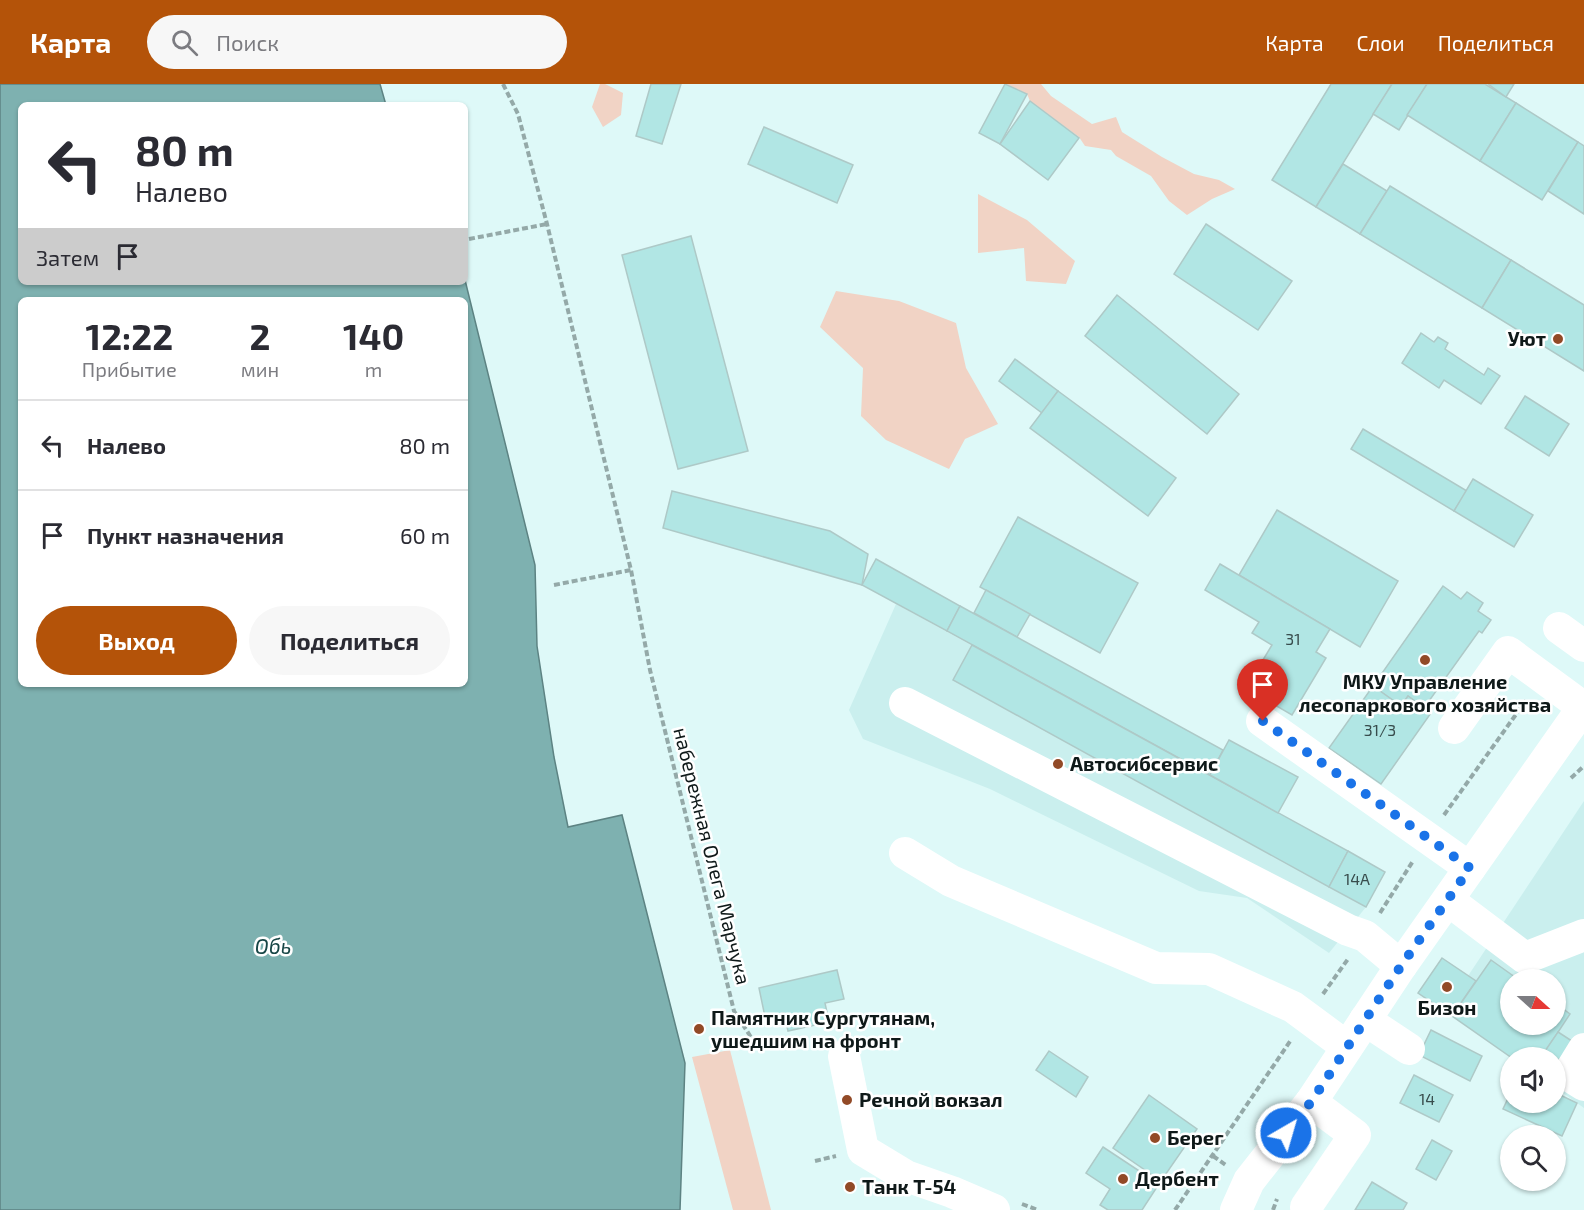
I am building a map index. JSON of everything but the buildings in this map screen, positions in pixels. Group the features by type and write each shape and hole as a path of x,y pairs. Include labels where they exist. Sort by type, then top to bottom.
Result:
{"street":[{"path":"1236,1210 1249,1181 1311,1102 1401,966 1470,868 1580,721 1508,652 1454,728"},
{"path":"905,703 1348,930 1365,936 1401,966"},
{"path":"1263,721 1470,868"},
{"path":"905,854 951,880 1156,968 1209,969 1293,1007 1347,1047"},
{"path":"1448,900 1525,958 1584,934"},
{"path":"1365,1020 1409,1049"},
{"path":"1584,1049 1568,1075 1584,1085"},
{"path":"844,1056 863,1149 906,1176 994,1210"},
{"path":"1306,1207 1355,1134 1311,1102"}],"path":[{"name":"набережная Олега Марчука","path":"503,84 518,114 547,224 631,570 650,670 734,1011 756,1044"},
{"path":"469,239 547,224"},
{"path":"554,585 631,570"}],"shaded area":[{"path":"600,84 605,84 623,93 621,115 603,127 592,107"},
{"path":"1007,84 1041,84 1051,96 1092,124 1116,117 1122,132 1162,157 1194,174 1219,180 1235,189 1212,199 1187,215 1169,201 1151,176 1116,156 1111,150 1085,146 1079,137 1030,101 1027,94"},
{"path":"978,194 1027,220 1075,261 1066,284 1026,281 1024,248 978,253"},
{"path":"836,291 899,301 956,323 966,368 998,424 965,439 949,469 886,440 861,416 863,368 820,327"},
{"name":"Автосибсервис","path":"896,604 1385,872 1366,907 1329,953 1247,898 1199,891 990,789 863,739 849,710"},
{"path":"1584,801 1584,1108 1566,1095 1566,1047 1500,1047 1500,1049 1418,993 1442,958 1468,976"},
{"path":"730,1050 771,1210 733,1210 692,1057"}],"water":[{"name":"Обь","path":"0,84 380,84 385,102 18,102 18,285 466,285 535,565 537,646 554,757 568,827 622,815 685,1063 680,1210 0,1210"}],"place":[{"name":"Уют","path":"1558,339"},
{"name":"МКУ Управление лесопаркового хозяйства","path":"1425,660"},
{"name":"Автосибсервис","path":"1058,764"},
{"name":"Бизон","path":"1447,987"},
{"name":"Памятник Сургутянам, ушедшим на фронт","path":"699,1029"},
{"name":"Речной вокзал","path":"847,1100"},
{"name":"Берег","path":"1155,1138"},
{"name":"Дербент","path":"1123,1179"},
{"name":"Танк Т-54","path":"850,1187"}],"route":[{"path":"1263,721 1470,868 1401,966 1311,1102 1286,1133"}]}
